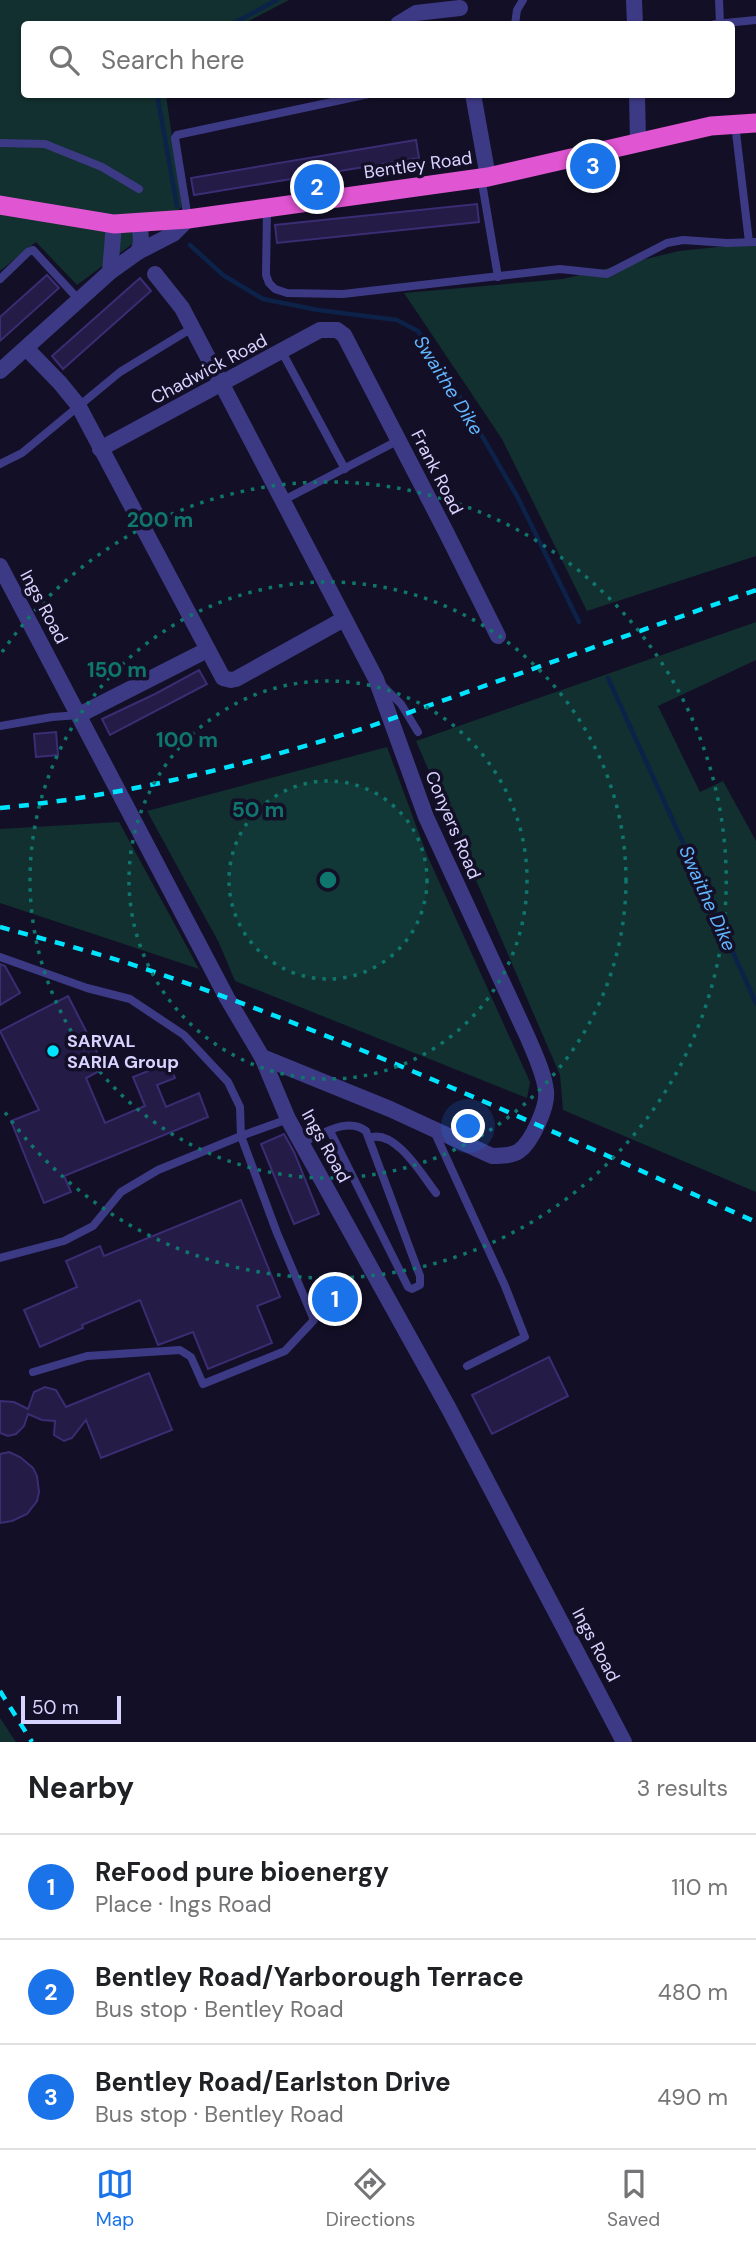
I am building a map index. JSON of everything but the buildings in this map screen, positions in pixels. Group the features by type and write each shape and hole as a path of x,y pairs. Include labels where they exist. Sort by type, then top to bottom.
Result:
{"highway":[{"name":"Bentley Road","path":"0,205 114,224 188,219 484,177 710,126 756,123"}],"street":[{"path":"634,0 635,21"},
{"path":"402,21 416,13 460,11"},
{"path":"474,98 484,177"},
{"path":"637,98 638,142"},
{"path":"0,371 110,272 138,252 173,234 188,219"},
{"path":"138,252 142,243 140,223"},
{"path":"110,272 114,224"},
{"name":"Conyers Road","path":"155,274 182,308 376,679 426,817 528,1038 541,1071 547,1093 546,1102 531,1138 519,1151 492,1156 262,1057"},
{"name":"Chadwick Road","path":"100,449 320,330 337,330"},
{"name":"Frank Road","path":"337,330 344,335 498,636"},
{"path":"26,348 78,405 223,678 231,680 344,620"},
{"name":"Ings Road","path":"0,566 227,998 262,1057 288,1119 448,1406 624,1742"},
{"path":"79,715 207,650"}],"lane":[{"path":"515,21 517,10 523,0"},
{"path":"718,21 719,0"},
{"path":"735,22 756,20"},
{"path":"188,219 175,138 177,135 350,98"},
{"path":"267,207 266,275 275,289 287,293 343,294 561,269 607,274 667,243 683,240 752,242 735,124"},
{"path":"0,143 45,144 102,167 139,189"},
{"path":"484,177 498,277"},
{"path":"0,278 28,251 33,250 79,300"},
{"path":"0,464 22,453 78,405 140,358 192,328"},
{"path":"282,352 345,469"},
{"path":"282,501 399,440"},
{"path":"376,679 401,704 418,732"},
{"path":"0,726 52,716 79,715"},
{"path":"0,957 87,988 130,999 184,1035 228,1082 240,1107 241,1136 277,1233 314,1320 285,1351 202,1384 191,1356 180,1350 87,1356 33,1372"},
{"path":"0,1258 64,1241 93,1226 121,1192 158,1170 288,1119"},
{"path":"301,1143 330,1131 351,1124 366,1131 420,1276 420,1284 412,1289 406,1282 330,1131"},
{"path":"433,1129 505,1286 525,1337 467,1366"},
{"path":"369,1138 382,1136 394,1142 436,1194"}],"green space":[{"path":"0,0 289,0 249,21 21,21 21,98 166,98 182,207 77,285 36,242 0,271"},
{"path":"756,243 756,556 587,611 502,439 404,293 563,279 679,251"},
{"path":"756,622 756,660 658,706 700,792 723,781 756,841 756,1192 563,1110 560,1075 416,741"},
{"path":"387,747 427,855 530,1082 527,1098 235,981 219,943 147,811"},
{"path":"119,822 199,969 0,903 0,829"},
{"path":"0,1718 16,1742 0,1742"}],"waterway":[{"name":"Swaithe Dike","path":"238,21 277,0"},
{"name":"Swaithe Dike","path":"158,98 177,206"},
{"name":"Swaithe Dike","path":"190,245 223,275 263,299 318,310 397,320 418,331 517,496 579,622"},
{"name":"Swaithe Dike","path":"608,678 756,1003"}],"railway":[{"path":"0,808 141,787 280,753 371,726 756,590"},
{"path":"0,927 143,968 314,1031 462,1092 756,1222"},
{"path":"0,1691 32,1742"}],"place":[{"name":"Bentley Road/Earlston Drive","path":"593,166"},
{"name":"Bentley Road/Yarborough Terrace","path":"317,187"},
{"name":"SARVAL SARIA Group","path":"53,1051"},
{"name":"ReFood pure bioenergy","path":"335,1299"}]}
